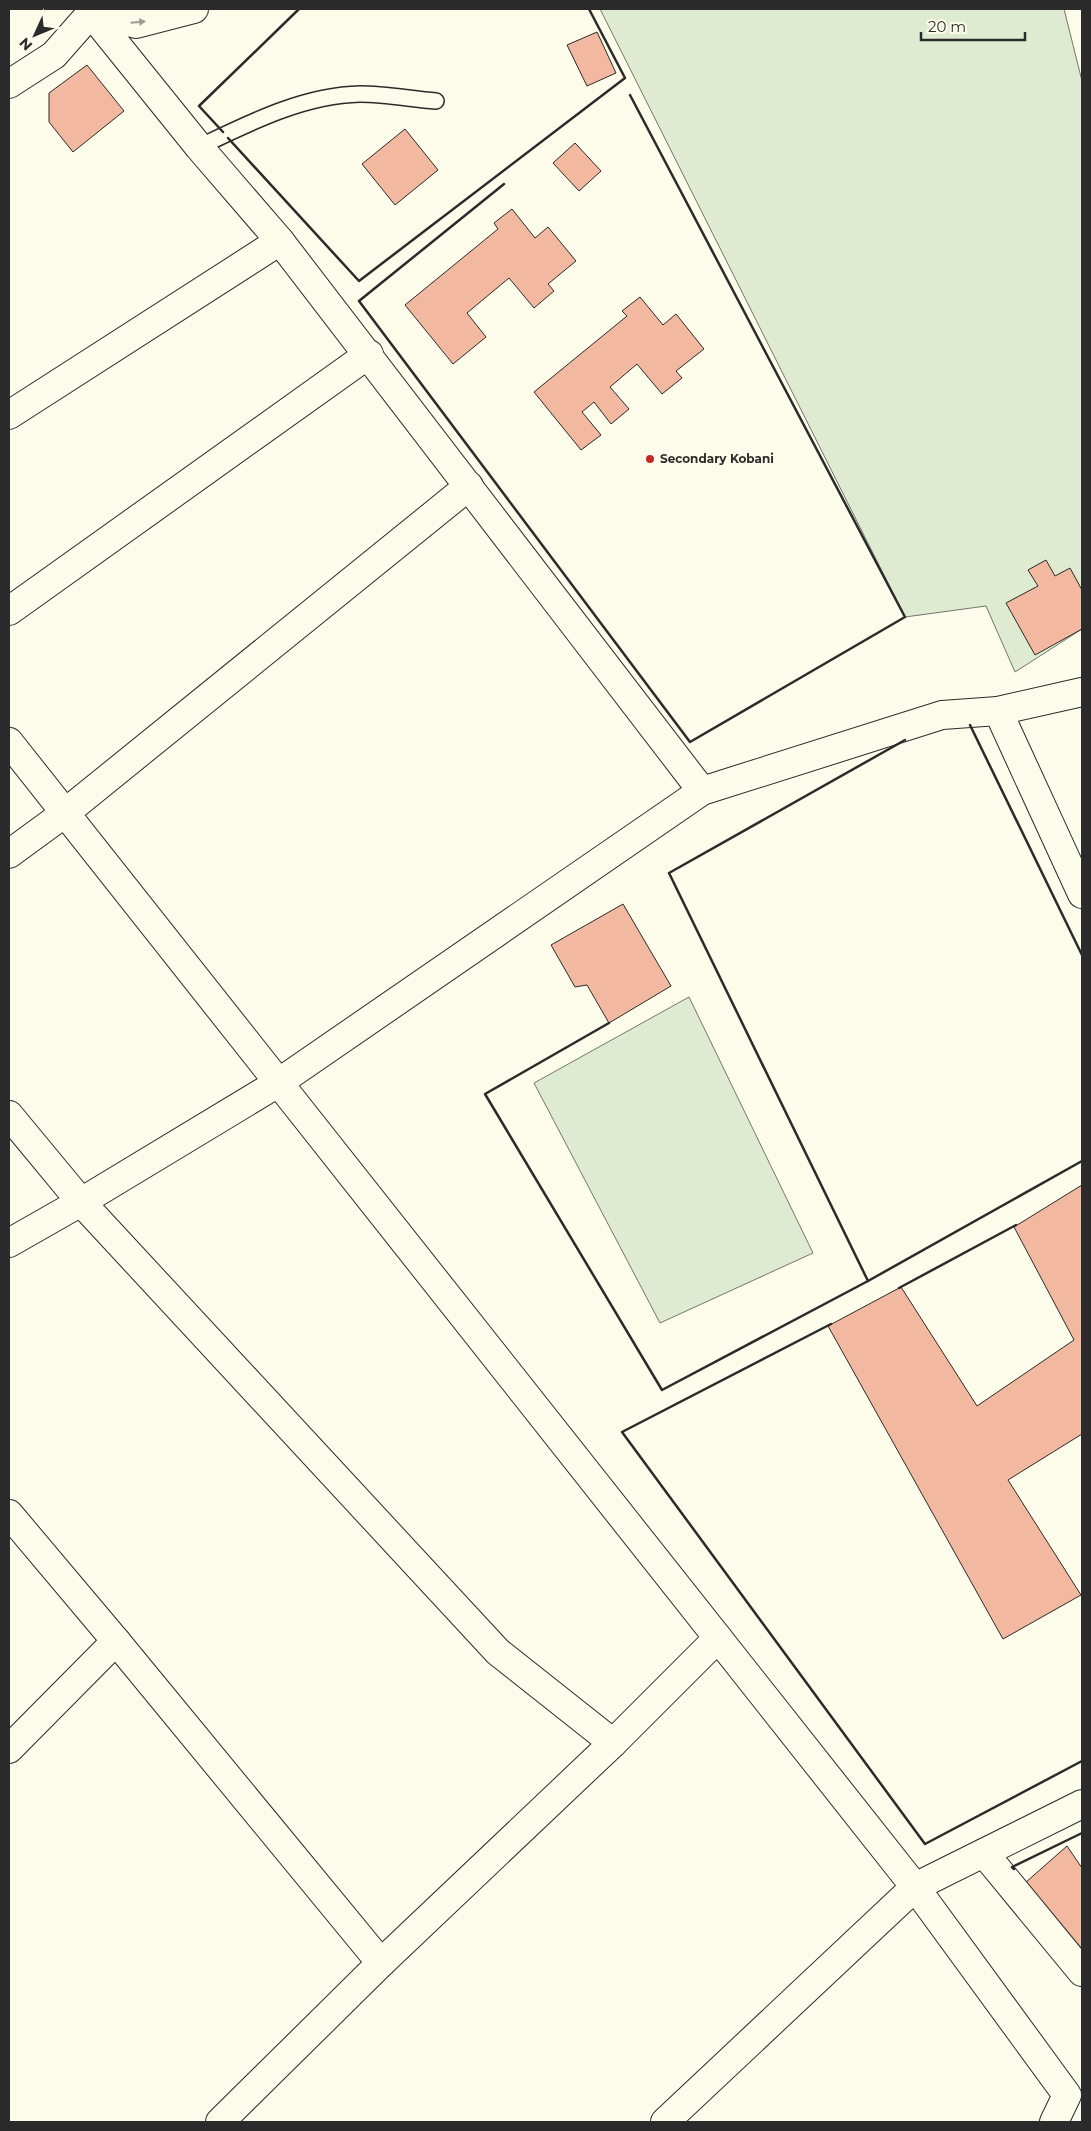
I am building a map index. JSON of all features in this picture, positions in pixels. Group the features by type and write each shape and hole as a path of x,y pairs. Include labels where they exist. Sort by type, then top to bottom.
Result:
{"street":[{"path":"92,10 136,24 194,9"},
{"path":"9,84 54,55 92,10"},
{"path":"92,10 199,148 280,241 369,354 702,791"},
{"path":"9,415 280,241"},
{"path":"9,611 369,354"},
{"path":"9,854 65,813 468,486"},
{"path":"9,1243 81,1202 278,1083 702,791 942,715 998,711 1082,692"},
{"path":"998,711 1082,894"},
{"path":"9,742 915,1887 1067,2095 1054,2122"},
{"path":"9,1115 81,1202 498,1652 613,1743"},
{"path":"9,1514 382,1963"},
{"path":"220,2122 382,1963 613,1743 718,1638"},
{"path":"9,1749 116,1641"},
{"path":"665,2122 915,1887 1082,1804"},
{"path":"984,1853 1082,1972"}],"lane":[{"path":"199,148 264,116 332,97 361,94 436,101"}],"green space":[{"path":"600,9 1064,9 1082,81 1082,629 1015,672 986,606 905,617"},
{"path":"689,997 813,1253 660,1323 534,1083"}],"building":[{"path":"597,32 616,73 587,86 567,45"},
{"path":"87,65 124,111 73,152 49,122 49,93"},
{"path":"405,129 438,170 395,205 362,164"},
{"path":"575,143 601,171 579,191 553,163"},
{"path":"512,209 535,238 548,227 576,261 548,284 554,291 534,308 509,278 467,313 486,337 453,364 405,305 498,229 494,223"},
{"path":"640,297 663,325 676,314 704,349 676,371 682,378 662,394 637,364 610,387 629,409 611,424 594,402 582,412 601,435 581,450 534,392 627,316 622,311"},
{"path":"1046,560 1055,576 1070,568 1082,590 1082,629 1035,655 1006,603 1038,586 1028,570"},
{"path":"623,904 671,986 609,1023 587,985 575,987 551,945"},
{"path":"1082,1185 1082,1434 1008,1480 1081,1595 1003,1639 828,1326 901,1287 977,1406 1074,1340 1014,1227"},
{"path":"1067,1846 1082,1868 1082,1952 1025,1883"}],"wall":[{"path":"223,132 199,106 299,9"},
{"path":"228,138 359,281 625,78 589,9"},
{"path":"504,184 359,301 690,742 905,617 630,95"},
{"path":"970,725 1082,955"},
{"path":"905,740 669,873 868,1281 1082,1161"},
{"path":"609,1023 485,1094 662,1390 868,1281"},
{"path":"899,1288 1016,1225"},
{"path":"831,1324 622,1432 925,1844 1082,1761"},
{"path":"1014,1869 1012,1867 1082,1833"}],"place":[{"name":"Secondary Kobani","path":"650,459"}]}
